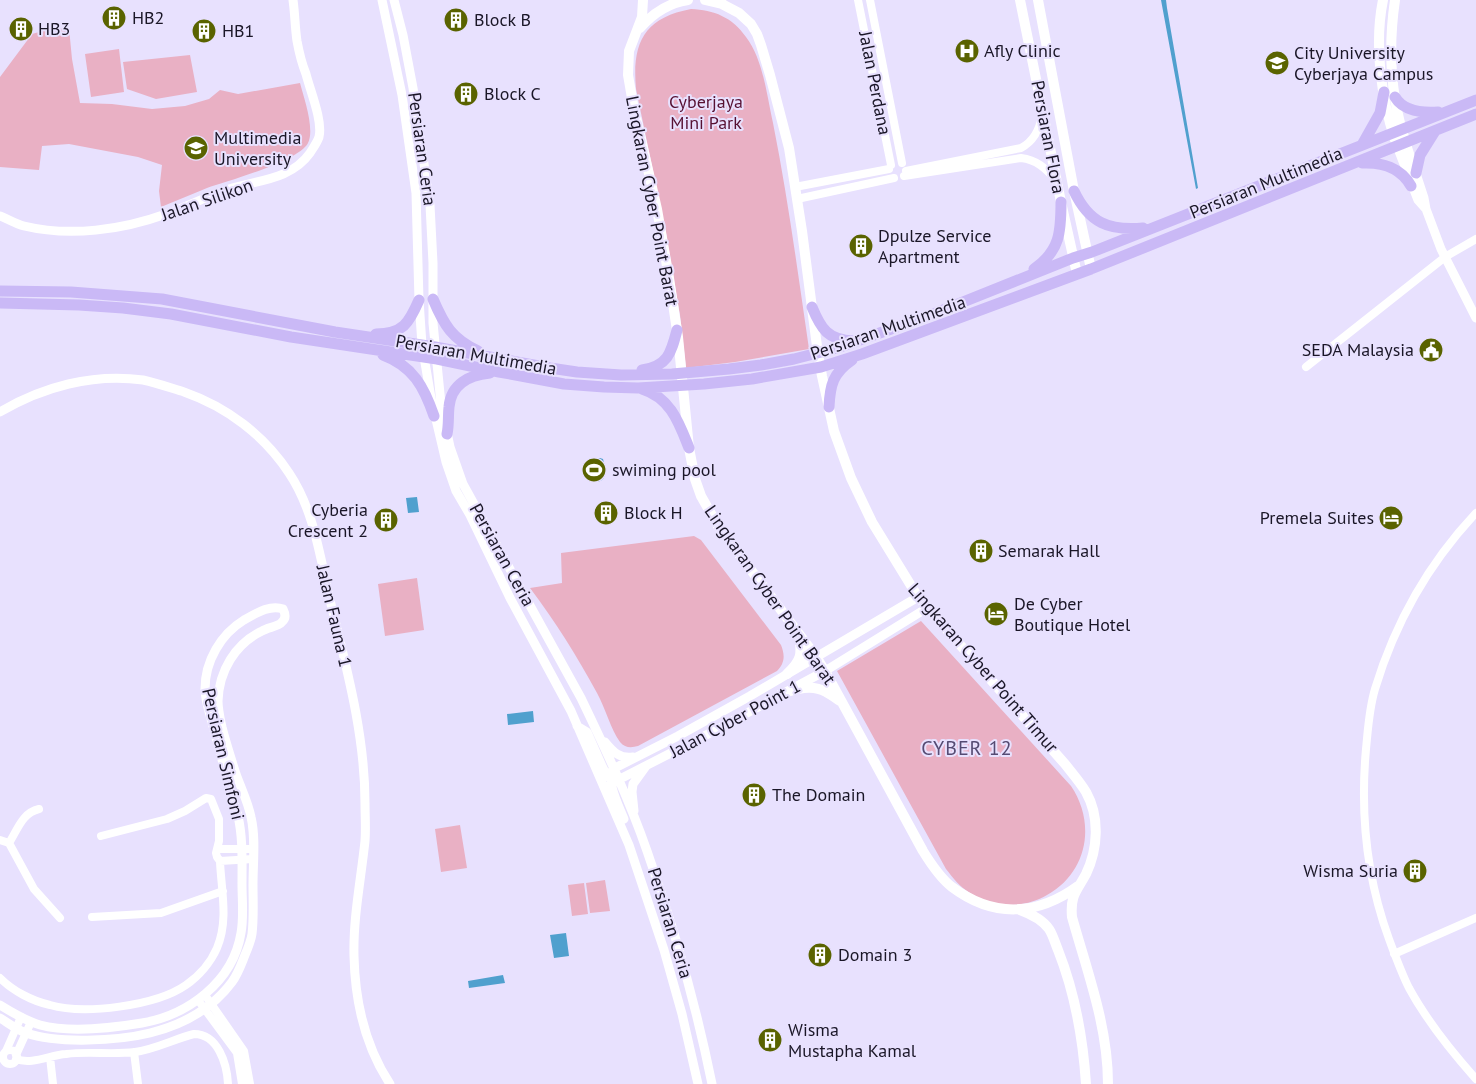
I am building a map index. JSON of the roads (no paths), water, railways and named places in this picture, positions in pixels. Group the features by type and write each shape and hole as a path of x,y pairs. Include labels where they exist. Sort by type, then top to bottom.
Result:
{"main road":[{"name":"Lingkaran Cyber Point Barat","path":"643,0 642,17 629,51 628,75 657,210 669,278 677,330 689,448 695,479 701,496 718,526 825,671 923,851 932,866 952,887 980,904 992,908 1017,909 1044,906 1065,895 1078,885"},
{"path":"636,32 650,17 660,10 672,4 688,0"},
{"name":"Lingkaran Cyber Point Timur","path":"704,0 721,2 739,13 751,24 757,34 770,75 789,148 810,284 818,354 834,431 851,478 889,551 918,597 1044,738 1086,792 1092,805 1096,830 1094,855 1078,885"},
{"name":"Persiaran Flora","path":"1020,0 1056,181 1077,274"},
{"name":"Persiaran Flora","path":"1038,0 1074,192 1091,269"},
{"path":"1383,0 1379,27 1379,44 1401,144"},
{"path":"1362,145 1389,94 1392,76 1390,44 1395,0"},
{"path":"1389,94 1403,106 1414,110 1432,113 1446,112"},
{"name":"Persiaran Multimedia","path":"0,303 123,308 171,314 291,337 437,359 564,384 638,388 818,354 863,340 1157,227 1476,100"},
{"name":"Persiaran Multimedia","path":"0,291 71,292 162,299 335,332 435,347 577,372 682,380 752,379 821,367 862,354 1091,269 1476,114"},
{"path":"1416,173 1420,156 1435,131"},
{"path":"1353,164 1370,163 1388,166 1402,174 1412,186"},
{"path":"1074,192 1079,203 1086,210 1101,223 1111,228 1122,230 1157,227"},
{"path":"1009,284 1045,262 1052,252 1060,233 1061,202"},
{"path":"433,299 444,324 458,340 483,354 503,360"},
{"path":"335,332 367,334 395,332 405,326 415,311 419,300"},
{"path":"812,307 819,323 828,333 838,339 863,340"},
{"path":"550,368 616,370 652,368 668,357 677,330"},
{"path":"346,346 391,358 401,363 411,371 425,393 434,416"},
{"path":"829,407 831,384 834,378 846,364 862,354"},
{"path":"447,434 448,408 455,388 473,376 499,372"},
{"path":"638,388 657,396 672,411 677,418 689,448"},
{"path":"787,674 796,666 800,656 799,634"},
{"path":"781,694 813,688 824,690 843,703"},
{"path":"1078,885 1071,903 1072,916 1097,1001 1106,1051 1108,1084"},
{"path":"1017,909 1030,913 1050,930 1070,986 1082,1037 1086,1084"}],"street":[{"name":"Jalan Silikon","path":"0,216 23,225 44,230 65,231 109,228 148,220 230,188 276,177 289,171 306,159 319,137 320,127 297,41 293,0"},
{"name":"Persiaran Ceria","path":"382,0 402,95 415,185 422,345 434,416 446,462 456,490 577,726 624,834 664,950 682,1014 698,1084"},
{"name":"Persiaran Ceria","path":"394,0 403,35 423,150 430,205 433,323 441,404 447,434 463,484 561,661 598,734 613,769"},
{"name":"Jalan Perdana","path":"858,0 877,94 890,175 894,178"},
{"name":"Jalan Perdana","path":"870,0 904,170"},
{"path":"864,27 875,24"},
{"path":"872,70 884,67"},
{"path":"877,94 889,91"},
{"path":"904,170 1021,148 1037,132 1043,111"},
{"path":"1401,144 1416,173 1426,209 1445,258 1476,318"},
{"path":"1401,144 1412,186 1418,200 1426,209"},
{"path":"904,170 1021,158 1029,159 1043,166 1056,181"},
{"path":"795,187 890,167 897,162 904,170"},
{"path":"797,199 900,178 904,170"},
{"path":"1306,367 1445,258 1476,239"},
{"name":"Jalan Fauna 1","path":"0,412 37,393 60,386 102,379 144,381 188,393 234,416 277,456 294,480 315,534 340,637 358,731 365,799 365,839 355,928 354,956 359,1004 368,1043 379,1068 390,1084"},
{"path":"1476,513 1432,568 1409,605 1392,642 1375,689 1370,711 1364,782 1364,822 1368,861 1375,898 1394,954 1410,988 1434,1028 1453,1054 1476,1079"},
{"name":"Jalan Cyber Point 1","path":"613,769 678,736 816,658 918,597"},
{"name":"Persiaran Simfoni","path":"0,1005 31,1022 54,1028 117,1027 154,1021 183,1010 202,998 223,975 232,960 241,932 242,839 238,814 208,708 205,690 206,674 210,658 229,632 241,622 263,611 278,607 283,609 286,618 284,621 260,631 246,640 233,654 226,668 219,692 218,710 231,758 251,818 253,849 252,936 240,970 233,982 209,1006 198,1014 152,1032 127,1037 54,1039 26,1033 0,1018"},
{"name":"Jalan Cyber Point 1","path":"614,779 708,734 825,671 927,608"},
{"path":"206,674 214,682 220,680 226,668"},
{"path":"577,726 587,732 602,766 614,779"},
{"path":"598,734 606,745 620,757 636,756"},
{"path":"635,820 633,784 647,764"},
{"path":"613,769 611,772 624,820 624,834"},
{"name":"Persiaran Ceria","path":"614,779 635,820 647,850 674,933 693,998 712,1084"},
{"path":"0,978 18,992 34,1000 55,1006 106,1008 150,1001 184,987 200,974 212,958 217,949 222,930 222,891 220,861 216,857 219,819 211,799 206,798 167,818 101,836"},
{"path":"9,843 26,815 39,809"},
{"path":"0,840 9,843 34,889 60,918"},
{"path":"218,849 253,849"},
{"path":"220,861 253,859"},
{"path":"92,917 161,913 222,891"},
{"path":"1394,954 1476,918"},
{"path":"202,998 244,1050 250,1084"},
{"path":"209,1006 237,1054 242,1084"},
{"path":"21,1017 3,1051 3,1059 6,1063 12,1063 16,1057 31,1022"},
{"path":"3,1051 12,1050 20,1060 31,1061 65,1054 134,1052 158,1047 194,1034 205,1034 222,1058 228,1084"},
{"path":"134,1052 138,1084"},
{"path":"50,1057 53,1084"}],"water":[{"path":"1161,0 1166,0 1198,188 1196,189"},
{"name":"swiming pool","path":"600,458 603,459 604,463 601,470 605,474 598,482 589,478 586,466 589,461 596,461"},
{"path":"417,497 419,512 408,513 406,498"},
{"path":"533,711 534,722 508,725 507,714"},
{"path":"566,933 569,956 554,958 550,935"},
{"path":"503,975 505,983 469,988 468,981"}],"place":[{"name":"HB2","path":"114,18"},
{"name":"Block B","path":"456,20"},
{"name":"HB3","path":"21,29"},
{"name":"HB1","path":"204,31"},
{"name":"Afly Clinic","path":"967,51"},
{"name":"City University Cyberjaya Campus","path":"1277,63"},
{"name":"Block C","path":"466,94"},
{"name":"Multimedia University","path":"196,148"},
{"name":"Dpulze Service Apartment","path":"861,246"},
{"name":"SEDA Malaysia","path":"1431,350"},
{"name":"swiming pool","path":"594,470"},
{"name":"Block H","path":"606,513"},
{"name":"Premela Suites","path":"1391,518"},
{"name":"Cyberia Crescent 2","path":"386,520"},
{"name":"Semarak Hall","path":"981,551"},
{"name":"De Cyber Boutique Hotel","path":"996,614"},
{"name":"The Domain","path":"754,795"},
{"name":"Wisma Suria","path":"1415,871"},
{"name":"Domain 3","path":"820,955"},
{"name":"Wisma Mustapha Kamal","path":"770,1040"}],"district":[{"name":"CYBER 12","path":"967,748"}],"park label":[{"name":"Cyberjaya Mini Park","path":"706,112"}]}
